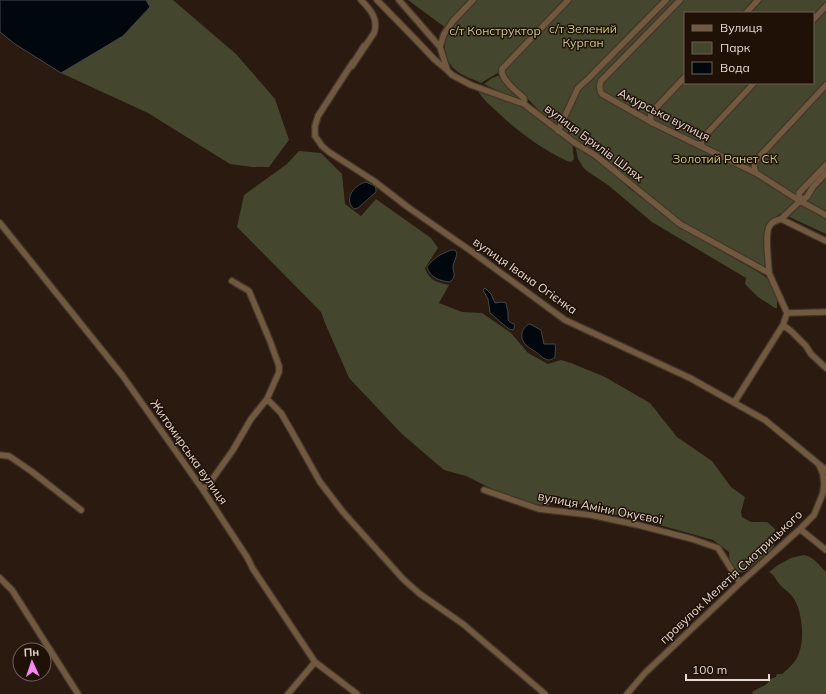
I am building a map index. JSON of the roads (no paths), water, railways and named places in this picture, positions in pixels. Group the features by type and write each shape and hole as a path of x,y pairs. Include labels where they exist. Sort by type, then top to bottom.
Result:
{"street":[{"path":"315,124 374,33 376,25 374,16 361,0"},
{"name":"вулиця Брилів Шлях","path":"377,0 435,60 452,75 471,85 524,104 558,131 595,155 680,224 769,273"},
{"path":"399,0 440,47 447,70"},
{"path":"440,47 444,34 453,21 473,0"},
{"path":"524,104 524,98 502,76 502,69 568,0"},
{"path":"558,131 578,88 666,0"},
{"name":"Амурська вулиця","path":"680,0 601,81 600,90 602,94 653,123 756,173 800,201 826,215"},
{"path":"747,12 758,0"},
{"path":"814,19 826,6"},
{"path":"364,46 352,66 315,124 355,60 364,46"},
{"path":"352,62 320,116 315,124 318,116 352,62"},
{"path":"653,123 650,117 652,112 684,78"},
{"path":"703,147 701,140 753,84"},
{"path":"756,173 754,166 758,158 826,85"},
{"name":"вулиця Івана Огієнка","path":"315,124 315,136 322,146 329,152 374,181 409,208 471,251 565,320 690,378 764,420 826,470"},
{"path":"800,201 799,192 826,165"},
{"path":"734,403 783,325 787,312 769,273 767,250 768,228 773,222 781,218 800,201 807,197 813,187 826,173"},
{"path":"781,218 826,242"},
{"name":"Житомирська вулиця","path":"1,225 122,375 203,490 253,569 315,662 357,694"},
{"path":"203,490 233,450 251,419 267,399 279,372 279,366 270,341 249,291 232,281"},
{"path":"787,312 826,312"},
{"path":"783,325 791,331 806,346 811,354 826,368"},
{"path":"267,399 281,413 320,482 343,512 403,579 420,594 463,624 544,694"},
{"path":"0,455 9,456 31,471 81,510"},
{"name":"провулок Мелетія Смотрицького","path":"627,694 645,673 814,515 824,492 823,474 818,464"},
{"name":"вулиця Аміни Окуєвої","path":"484,490 539,509 591,515 638,525 692,539 718,548 740,583"},
{"path":"800,529 826,550"},
{"path":"0,578 12,590 78,694"},
{"path":"288,694 315,662"}],"water":[{"path":"0,0 146,0 150,7 123,36 61,73 15,44 0,32"},
{"path":"366,182 375,186 376,192 358,208 354,209 350,201 351,193 358,186"},
{"path":"451,250 455,250 457,253 453,266 453,278 450,282 443,281 430,274 427,267 432,261"},
{"path":"485,288 491,294 495,303 506,303 508,320 514,324 513,330 509,329 490,313 488,299 483,290"},
{"path":"530,324 541,330 544,344 555,344 555,357 547,360 526,345 522,339 522,333 527,325"}],"park label":[{"name":"с/т Конструктор","path":"495,31"},
{"name":"с/т Зелений Курган","path":"583,36"},
{"name":"Золотий Ранет СК","path":"725,159"}]}
